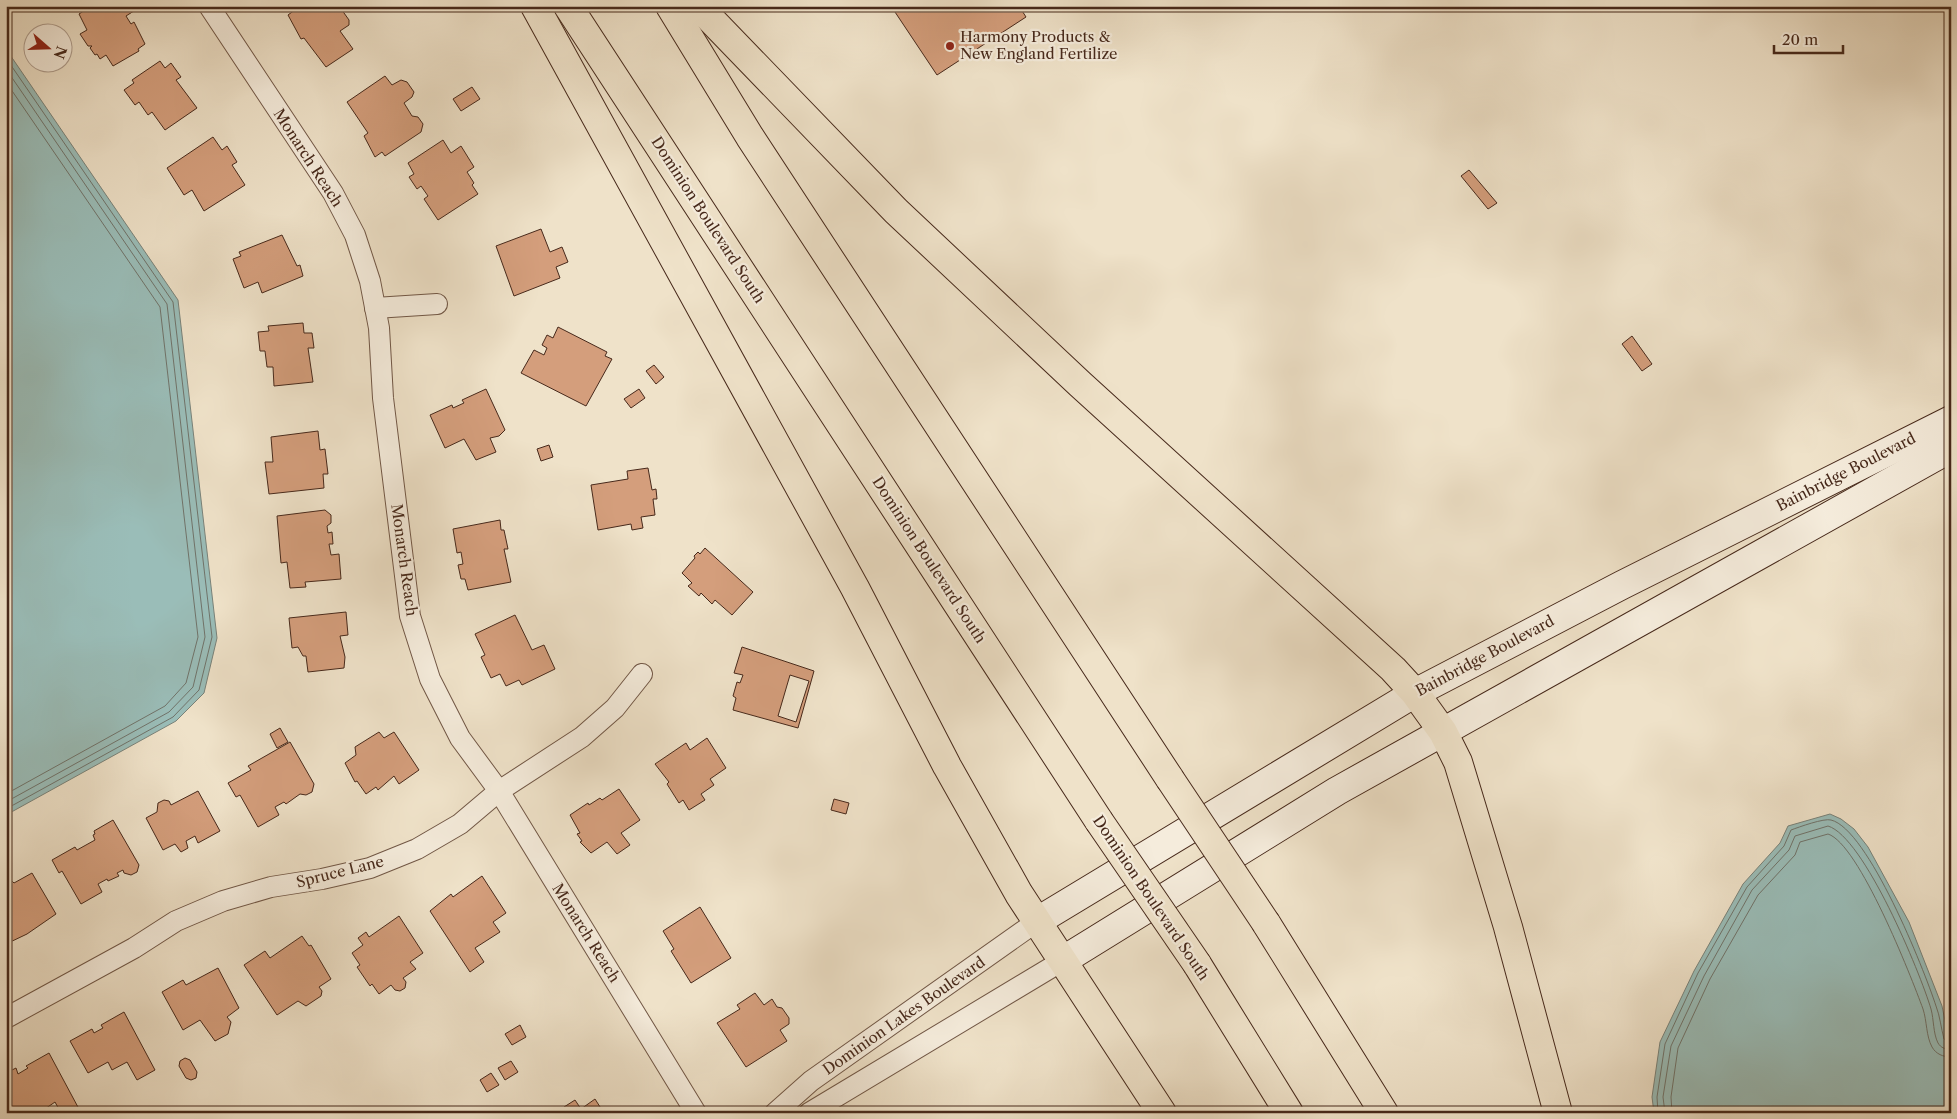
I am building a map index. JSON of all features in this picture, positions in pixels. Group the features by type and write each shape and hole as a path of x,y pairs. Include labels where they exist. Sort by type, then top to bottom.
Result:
{"highway":[{"path":"535,6 855,588 946,766 1036,922 1162,1113"},
{"name":"Dominion Boulevard South","path":"568,6 1099,822 1197,964 1289,1113"},
{"path":"670,6 750,137 1266,923 1384,1113"},
{"path":"698,6 896,211 1080,384 1394,668 1415,693 1443,732 1458,762 1508,927 1558,1113"}],"main road":[{"name":"Bainbridge Boulevard","path":"1036,922 1415,693 1622,584 1951,420"},
{"name":"Bainbridge Boulevard","path":"1062,961 1337,791 1951,448"}],"street":[{"name":"Monarch Reach","path":"209,6 332,193 355,235 370,280 375,308 410,616 430,679 460,738 499,791 696,1113"},
{"path":"375,308 437,304"},
{"name":"Spruce Lane","path":"6,1018 134,948 176,921 223,901 271,887 322,880 370,868 417,849 460,824 499,791 582,737 615,708 642,674"},
{"name":"Dominion Lakes Boulevard","path":"775,1113 811,1081 1036,922"},
{"name":"Dominion Lakes Boulevard","path":"809,1113 1062,961"}],"water":[{"path":"6,49 178,300 217,638 204,693 176,721 6,815"},
{"path":"1830,814 1841,819 1854,829 1868,847 1909,922 1942,1006 1951,1050 1951,1113 1654,1113 1652,1097 1660,1042 1694,971 1743,884 1780,843 1788,826"}],"building":[{"path":"91,6 135,6 137,9 126,16 131,24 134,22 145,44 138,49 139,51 113,66 106,55 100,59 90,48 92,46 88,46 80,34 87,30 79,14"},
{"path":"300,6 339,6 349,20 349,25 340,31 353,49 326,67 304,38 301,39 288,15"},
{"name":"Harmony Products & New England Fertilize","path":"891,6 1019,6 1026,17 937,75"},
{"path":"160,61 165,68 171,63 181,77 176,80 197,108 165,130 152,112 148,115 139,102 135,105 124,90 134,83 132,80"},
{"path":"385,76 392,85 401,80 407,82 414,92 412,97 404,103 412,116 418,117 423,124 421,132 385,156 382,152 375,157 364,136 368,133 347,102"},
{"path":"472,87 480,99 461,111 453,99"},
{"path":"213,137 222,150 227,146 237,162 232,165 245,185 204,211 192,190 184,195 167,168"},
{"path":"443,140 451,153 461,146 474,167 467,172 478,194 438,220 424,199 428,196 421,186 417,189 409,177 414,174 408,163"},
{"path":"1469,170 1497,203 1488,209 1461,176"},
{"path":"541,229 550,252 562,247 568,262 556,267 560,278 514,296 496,246"},
{"path":"282,235 297,266 300,265 303,276 262,293 258,282 244,288 233,259 241,256 239,252"},
{"path":"303,323 304,333 312,333 314,348 308,348 313,382 274,386 273,367 267,367 265,351 260,351 258,332 269,331 268,326"},
{"path":"558,327 607,352 605,356 612,359 586,406 521,373 534,350 544,355 547,348 542,345 547,335 553,338"},
{"path":"1632,336 1652,364 1642,371 1622,344"},
{"path":"654,365 664,377 656,384 646,371"},
{"path":"486,389 505,430 499,436 490,438 496,452 476,460 464,439 445,448 430,415 452,405 453,408 464,403 462,400"},
{"path":"639,389 645,398 631,408 624,399"},
{"path":"318,431 320,450 325,449 328,474 323,474 324,488 269,494 265,462 273,462 271,437"},
{"path":"549,445 553,457 541,461 537,449"},
{"path":"648,468 652,490 656,489 657,499 653,499 655,515 641,517 643,528 632,530 631,524 598,530 591,485 628,479 627,471"},
{"path":"325,510 331,515 331,523 327,526 328,533 332,532 333,544 329,544 331,555 339,554 341,579 305,582 306,587 290,588 287,562 281,563 277,516"},
{"path":"500,520 501,530 504,530 508,549 504,549 511,582 468,590 465,579 461,579 458,565 463,564 461,552 457,553 453,529"},
{"path":"705,548 753,592 732,615 715,600 712,604 701,593 699,596 688,586 692,583 682,573 695,558 694,556 698,552 700,554"},
{"path":"346,612 348,635 340,636 345,657 344,668 308,672 306,656 303,656 298,647 292,648 289,618"},
{"path":"515,615 532,650 544,645 555,669 522,685 519,680 506,686 500,674 491,678 481,657 485,655 475,634"},
{"path":"742,647 814,671 798,728 733,710 736,698 733,696 737,682 740,683 743,675 734,673","holes":["790,675 809,681 796,722 778,716"]},
{"path":"280,728 288,742 277,748 270,734"},
{"path":"379,732 384,738 394,732 419,770 399,784 394,776 378,790 376,787 366,794 357,781 355,782 345,763 356,755 355,747"},
{"path":"707,738 726,768 710,779 714,785 701,794 705,800 689,810 683,800 679,803 667,784 669,782 655,764 686,743 690,750"},
{"path":"290,742 314,784 312,792 306,795 300,794 286,804 284,802 275,807 279,815 258,827 240,795 236,797 228,783 251,770 248,766"},
{"path":"619,789 640,820 621,833 630,845 617,854 607,842 591,853 580,842 582,841 577,834 580,833 570,815 588,803 589,805 600,798 602,800"},
{"path":"198,791 220,831 198,843 195,836 186,841 188,848 181,852 175,844 163,850 146,818 157,812 158,803 164,800 169,801 171,805"},
{"path":"834,799 849,803 846,814 831,810"},
{"path":"113,820 139,865 137,872 131,875 124,873 123,870 117,873 119,876 98,884 102,892 81,904 62,871 59,873 52,860 75,847 77,850 95,840 94,831"},
{"path":"32,873 56,914 27,934 6,944 6,875 14,883"},
{"path":"482,876 506,913 493,922 500,932 475,948 484,962 470,972 430,911 451,894 453,897"},
{"path":"700,907 731,958 691,983 671,951 674,949 663,931"},
{"path":"399,916 423,953 410,962 416,969 403,978 406,982 405,988 400,991 395,990 391,985 379,994 372,984 370,986 357,967 360,965 352,953 363,945 358,938 366,932 369,937"},
{"path":"302,936 309,946 311,945 331,979 319,987 322,991 321,996 306,1006 298,1001 277,1015 244,965 265,951 270,958"},
{"path":"218,968 239,1008 227,1017 231,1022 228,1034 215,1041 200,1020 183,1030 162,992 183,980 186,985"},
{"path":"755,993 764,1005 772,999 777,1007 782,1008 789,1018 789,1024 780,1030 787,1041 746,1067 717,1023 740,1009 737,1005"},
{"path":"124,1012 155,1070 137,1080 127,1062 112,1070 108,1062 88,1073 70,1041 92,1029 94,1033 103,1028 101,1025"},
{"path":"520,1025 526,1037 512,1045 505,1034"},
{"path":"49,1053 79,1109 73,1113 61,1113 55,1102 39,1113 10,1113 6,1103 6,1073 16,1068 18,1074 28,1068 26,1066"},
{"path":"185,1058 190,1060 197,1072 196,1078 191,1080 186,1078 179,1066 180,1061"},
{"path":"511,1061 518,1072 505,1080 498,1068"},
{"path":"491,1073 499,1085 487,1092 480,1080"},
{"path":"595,1099 602,1110 605,1108 610,1113 562,1113 565,1110 564,1107 575,1100 581,1109"}],"place":[{"name":"Harmony Products & New England Fertilize","path":"950,46"}]}
